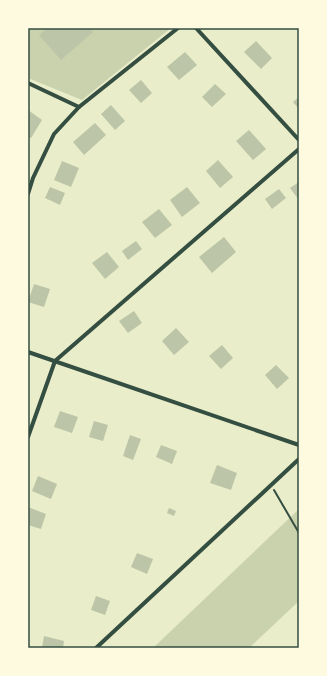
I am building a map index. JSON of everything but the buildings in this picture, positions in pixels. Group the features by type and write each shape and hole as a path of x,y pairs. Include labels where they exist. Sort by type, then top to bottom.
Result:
{"street":[{"path":"28,194 33,178 54,134 79,107 178,28"},
{"path":"196,28 299,140"},
{"path":"28,83 79,107"},
{"path":"28,437 55,361 299,149"},
{"path":"28,352 299,445"},
{"path":"96,648 299,459"}],"path":[{"path":"271,486 299,533"}],"green space":[{"path":"28,28 171,28 82,100 28,78"},
{"path":"299,509 299,601 249,648 153,648"}]}
